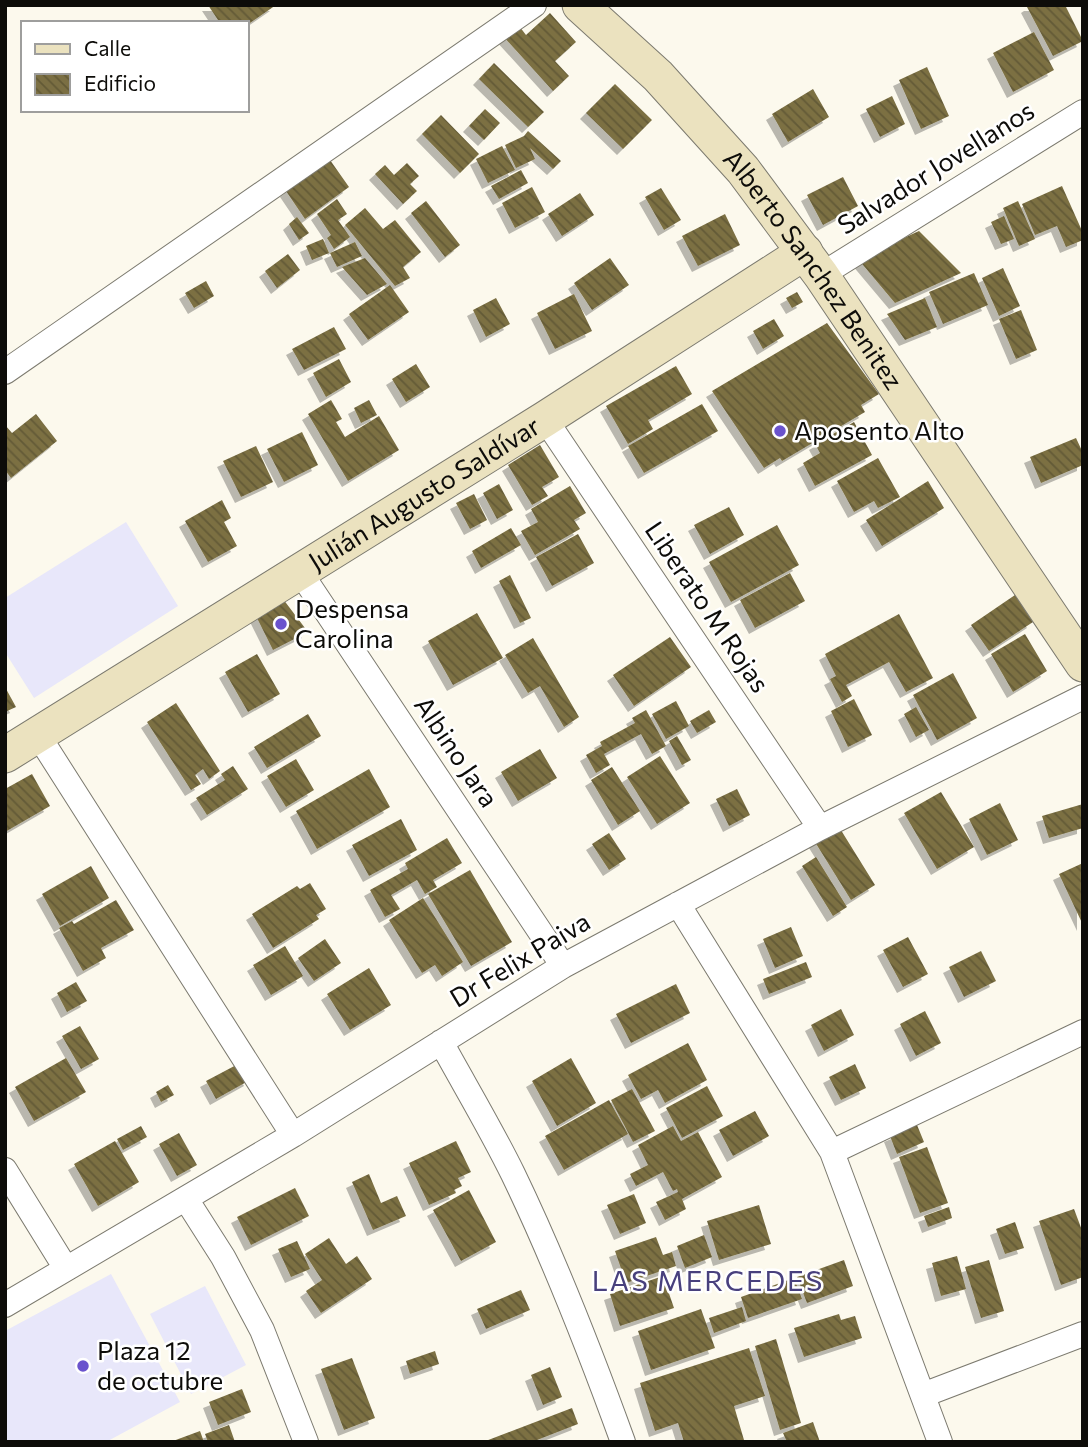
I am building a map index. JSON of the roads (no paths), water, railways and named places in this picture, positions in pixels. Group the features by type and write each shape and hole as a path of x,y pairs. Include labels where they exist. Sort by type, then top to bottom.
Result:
{"street":[{"path":"5,372 534,5"},
{"name":"Alberto Sanchez Benitez","path":"580,5 658,76 743,170 813,264 1083,664"},
{"name":"Salvador Jovellanos","path":"813,264 1083,112"},
{"name":"Julián Augusto Saldívar","path":"5,755 545,419 813,264"},
{"name":"Liberato M Rojas","path":"545,419 820,828"},
{"name":"Albino Jara","path":"300,572 563,966"},
{"name":"Dr Felix Paiva","path":"5,1305 65,1267 293,1135 563,966 820,828 1083,697"},
{"path":"38,735 293,1135"},
{"path":"678,904 832,1152 940,1442"},
{"path":"832,1152 1083,1032"},
{"path":"441,1042 513,1172 556,1270 623,1442"},
{"path":"5,1170 65,1267"},
{"path":"186,1199 223,1256 261,1330 306,1442"},
{"path":"923,1395 1083,1334"}],"place":[{"name":"Aposento Alto","path":"780,431"},
{"name":"Despensa Carolina","path":"281,624"},
{"name":"Plaza 12 de octubre","path":"83,1366"}],"district":[{"name":"LAS MERCEDES","path":"708,1281"}]}
